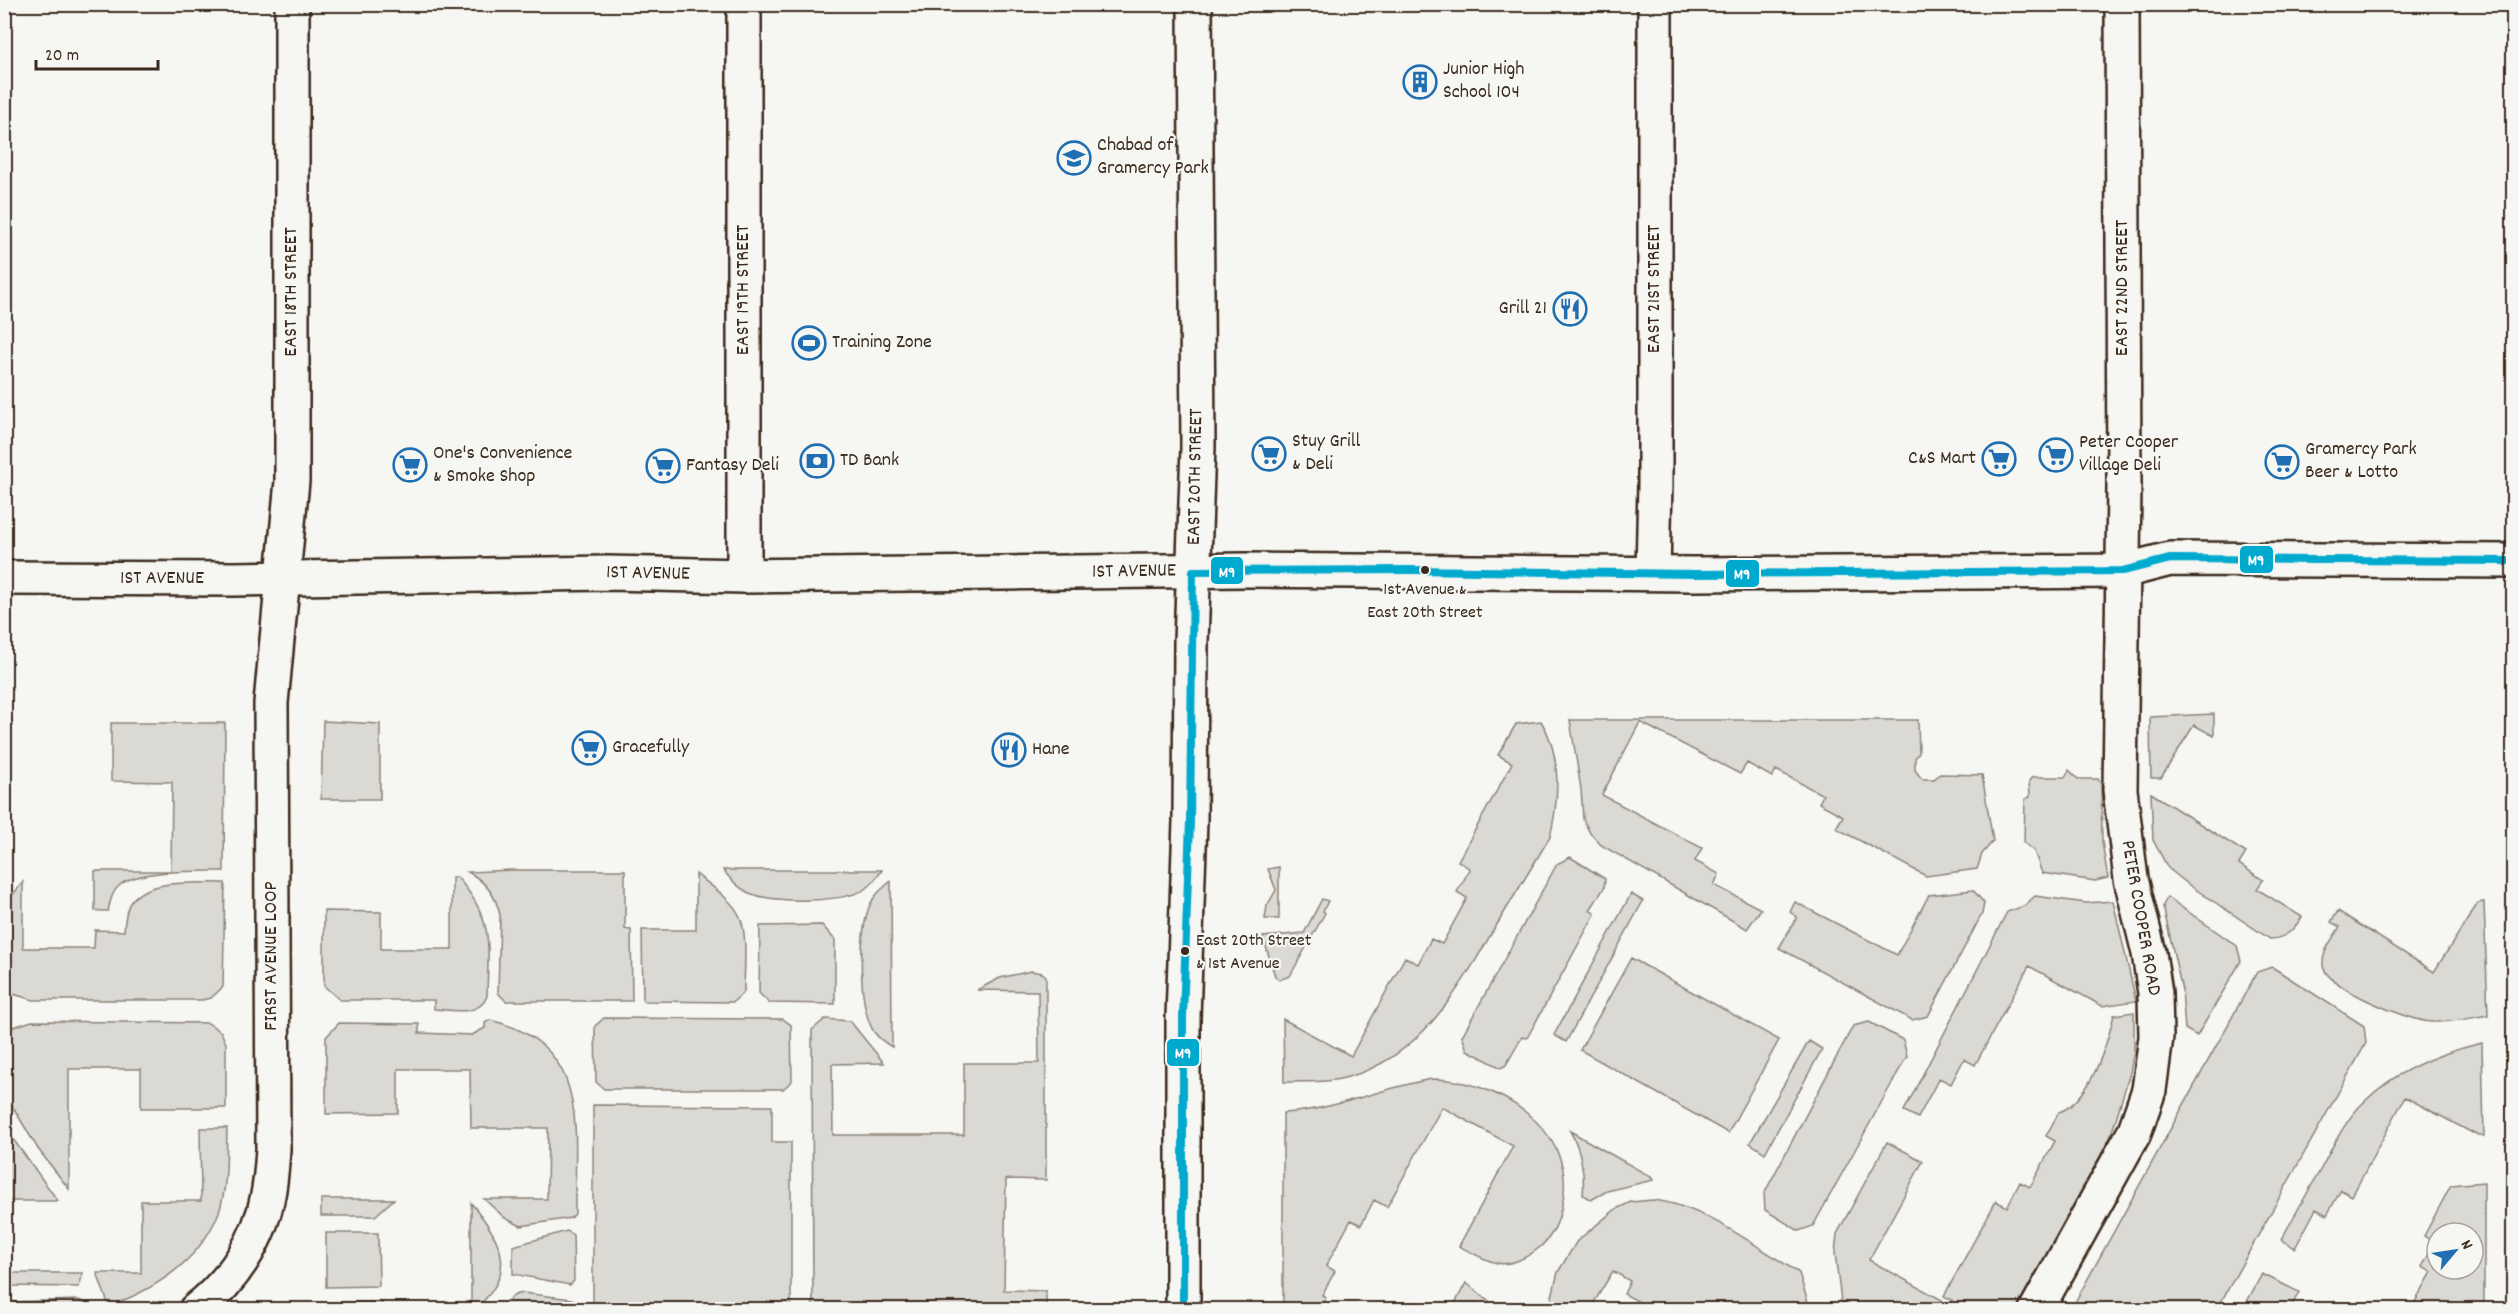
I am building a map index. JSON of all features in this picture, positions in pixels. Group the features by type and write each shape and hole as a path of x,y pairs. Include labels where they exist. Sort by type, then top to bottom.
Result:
{"street":[{"name":"EAST 18TH STREET","path":"284,579 292,481 292,4"},
{"name":"EAST 19TH STREET","path":"744,4 744,576"},
{"name":"EAST 20TH STREET","path":"1183,1310 1183,1017 1190,821 1191,642 1198,447 1195,4"},
{"name":"EAST 21ST STREET","path":"1653,573 1655,4"},
{"name":"EAST 22ND STREET","path":"2122,4 2122,571"},
{"name":"1ST AVENUE","path":"4,578 284,579 607,573 744,576 1193,570 1653,573 2122,571 2170,559 2514,561"},
{"name":"PETER COOPER ROAD","path":"2036,1310 2134,1133 2149,1089 2156,1037 2155,993 2149,953 2131,879 2120,790 2122,571"},
{"name":"FIRST AVENUE LOOP","path":"196,1310 211,1298 248,1252 268,1196 273,1149 271,703 284,579"}],"shaded area":[{"path":"2214,714 2214,736 2194,725 2161,778 2151,778 2150,717"},
{"path":"1570,720 1918,720 1919,753 1915,758 1915,770 1922,779 1934,779 1940,774 1982,775 1993,841 1982,854 1977,869 1926,876 1836,828 1843,816 1819,803 1823,795 1776,770 1772,777 1747,763 1740,774 1640,722 1602,795 1702,848 1695,861 1719,874 1714,885 1761,909 1747,929 1601,845 1590,833 1583,819 1581,789"},
{"path":"323,721 380,724 380,799 321,799"},
{"path":"1541,721 1553,748 1557,778 1550,837 1451,998 1416,1038 1396,1054 1373,1067 1340,1079 1284,1082 1283,1019 1351,1056 1405,957 1418,964 1431,939 1442,944 1467,898 1457,892 1470,869 1458,861 1512,763 1498,755 1516,724"},
{"path":"111,723 225,723 224,871 169,872 139,876 127,880 117,888 108,911 95,911 95,871 171,871 172,782 111,781"},
{"path":"2069,770 2078,779 2098,779 2101,783 2102,842 2108,878 2095,881 2042,873 2034,851 2024,843 2025,799 2030,797 2029,781 2032,777 2065,777"},
{"path":"2151,793 2246,853 2239,864 2263,880 2257,889 2302,917 2292,929 2281,937 2270,939 2189,885 2168,868 2153,840"},
{"path":"1570,857 1605,879 1604,888 1590,910 1595,914 1527,1038 1522,1037 1506,1065 1501,1068 1467,1050 1462,1036 1557,864"},
{"path":"1279,867 1279,919 1265,919 1267,906 1276,890 1268,869"},
{"path":"625,870 625,929 631,930 632,1001 506,1001 498,993 500,915 489,890 468,872"},
{"path":"723,870 882,870 867,888 857,893 827,899 793,900 763,897 748,892 736,884"},
{"path":"696,874 727,899 740,917 745,943 744,992 733,1002 643,1001 642,930 696,930"},
{"path":"452,877 457,877 478,906 487,933 487,996 483,1003 472,1010 456,1011 434,1009 434,1000 340,1000 324,986 324,911 381,912 381,949 452,949"},
{"path":"891,881 892,1047 874,1032 869,1020 861,969 863,933 870,905 876,895"},
{"path":"23,882 23,948 94,948 95,930 124,931 126,913 130,903 148,889 174,884 225,883 223,987 211,998 202,1000 34,1000 13,994 5,985 5,904"},
{"path":"1973,890 1984,903 1982,914 1928,1016 1912,1020 1779,948 1797,917 1790,912 1795,902 1897,955 1929,895"},
{"path":"1631,894 1643,901 1566,1042 1554,1035"},
{"path":"2035,896 2086,903 2113,901 2136,1001 2102,1006 2029,966 1975,1065 1964,1059 1951,1084 1939,1078 1918,1118 1904,1111 2007,912 2024,906"},
{"path":"2167,897 2237,946 2241,961 2197,1036 2185,1029 2182,990 2163,906"},
{"path":"1322,899 1328,901 1323,911 1325,913 1290,976 1279,980 1275,976 1263,937 1304,933"},
{"path":"2484,902 2488,1015 2440,1022 2407,1016 2352,993 2327,974 2323,965 2326,950 2340,927 2331,922 2338,911 2434,972 2478,903"},
{"path":"822,925 835,940 835,1004 769,1003 759,993 760,926"},
{"path":"1631,958 1779,1040 1728,1133 1580,1050"},
{"path":"2272,967 2364,1026 2366,1043 2217,1309 2076,1309 2074,1304 2257,972"},
{"path":"1031,971 1046,976 1046,1180 1006,1179 1004,1290 1046,1291 1046,1309 813,1309 812,1030 825,1019 850,1021 884,1063 832,1064 833,1135 964,1135 964,1063 1039,1063 1038,991 977,990 1000,978"},
{"path":"2134,1012 2134,1051 2130,1073 2110,1138 2018,1309 1948,1309 1952,1300 1944,1296 1996,1201 2007,1207 2020,1182 2030,1187 2055,1141 2046,1136 2059,1112 2080,1097 2096,1071 2114,1015"},
{"path":"604,1018 783,1019 791,1025 792,1081 783,1089 604,1089 596,1082 595,1026"},
{"path":"490,1020 523,1032 547,1049 562,1070 571,1095 575,1122 575,1214 571,1218 521,1226 505,1218 484,1199 547,1199 548,1128 471,1128 470,1069 398,1069 398,1113 326,1114 326,1037 339,1023 419,1024 419,1033 472,1035 485,1028 485,1023"},
{"path":"32,1021 208,1023 221,1032 226,1044 226,1108 141,1108 141,1069 69,1069 69,1189 38,1149 5,1094 5,1034 13,1027"},
{"path":"1869,1022 1903,1040 1907,1056 1813,1226 1799,1231 1765,1210 1764,1194 1853,1026"},
{"path":"1809,1041 1822,1049 1765,1153 1750,1143"},
{"path":"2482,1043 2484,1136 2478,1136 2405,1097 2352,1196 2341,1190 2327,1215 2316,1209 2295,1248 2281,1240 2341,1131 2364,1102 2389,1081 2418,1065 2450,1052"},
{"path":"1432,1079 1456,1081 1505,1098 1526,1112 1544,1130 1557,1151 1564,1174 1563,1200 1551,1235 1531,1254 1507,1264 1487,1260 1459,1246 1513,1146 1442,1107 1387,1207 1374,1200 1361,1225 1351,1220 1326,1266 1335,1271 1322,1295 1326,1298 1319,1309 1283,1309 1283,1113 1321,1108"},
{"path":"593,1105 772,1106 772,1142 791,1142 791,1309 593,1309"},
{"path":"5,1128 58,1201 5,1201"},
{"path":"200,1128 227,1128 224,1192 219,1212 211,1229 188,1259 174,1271 143,1291 109,1306 97,1273 141,1273 141,1201 201,1201"},
{"path":"1570,1131 1653,1180 1607,1191 1591,1200 1583,1195 1581,1162"},
{"path":"1887,1142 1923,1161 1869,1260 1942,1300 1937,1309 1855,1309 1841,1301 1835,1253 1837,1234"},
{"path":"2484,1182 2484,1221 2432,1221 2451,1185"},
{"path":"321,1199 394,1199 375,1216 321,1216"},
{"path":"1653,1200 1692,1210 1710,1219 1799,1273 1810,1309 1653,1309 1624,1294 1630,1281 1613,1271 1590,1309 1549,1309 1558,1272 1577,1241 1616,1209 1631,1202"},
{"path":"471,1203 491,1231 498,1244 501,1257 501,1270 497,1283 487,1297 473,1310 471,1309"},
{"path":"567,1231 573,1235 574,1281 570,1285 513,1274 513,1246"},
{"path":"326,1233 378,1233 379,1286 326,1287"},
{"path":"5,1273 83,1273 79,1287 5,1286"},
{"path":"2262,1274 2299,1292 2290,1309 2243,1309"},
{"path":"2427,1281 2484,1281 2484,1309 2411,1309"},
{"path":"1466,1283 1487,1299 1496,1309 1452,1309"},
{"path":"523,1293 572,1299 575,1301 575,1309 497,1309 515,1295"},
{"path":"79,1300 86,1304 86,1309 5,1309 5,1303 9,1302"},
{"path":"381,1302 386,1309 321,1309 321,1303"}],"transit line":[{"name":"M9","path":"1183,1310 1183,1017 1190,821 1193,571 1410,570 1694,574 2123,571 2170,559 2514,561"}],"place":[{"name":"Junior High School 104","path":"1420,82"},
{"name":"Chabad of Gramercy Park","path":"1074,158"},
{"name":"Grill 21","path":"1570,309"},
{"name":"Training Zone","path":"809,343"},
{"name":"Stuy Grill & Deli","path":"1269,454"},
{"name":"Peter Cooper Village Deli","path":"2056,455"},
{"name":"C&S Mart","path":"1999,459"},
{"name":"TD Bank","path":"817,461"},
{"name":"Gramercy Park Beer & Lotto","path":"2282,462"},
{"name":"One's Convenience & Smoke Shop","path":"410,465"},
{"name":"Fantasy Deli","path":"663,466"},
{"name":"1st Avenue & East 20th Street","path":"1425,570"},
{"name":"Gracefully","path":"589,748"},
{"name":"Hane","path":"1009,750"},
{"name":"East 20th Street & 1st Avenue","path":"1185,951"}]}
